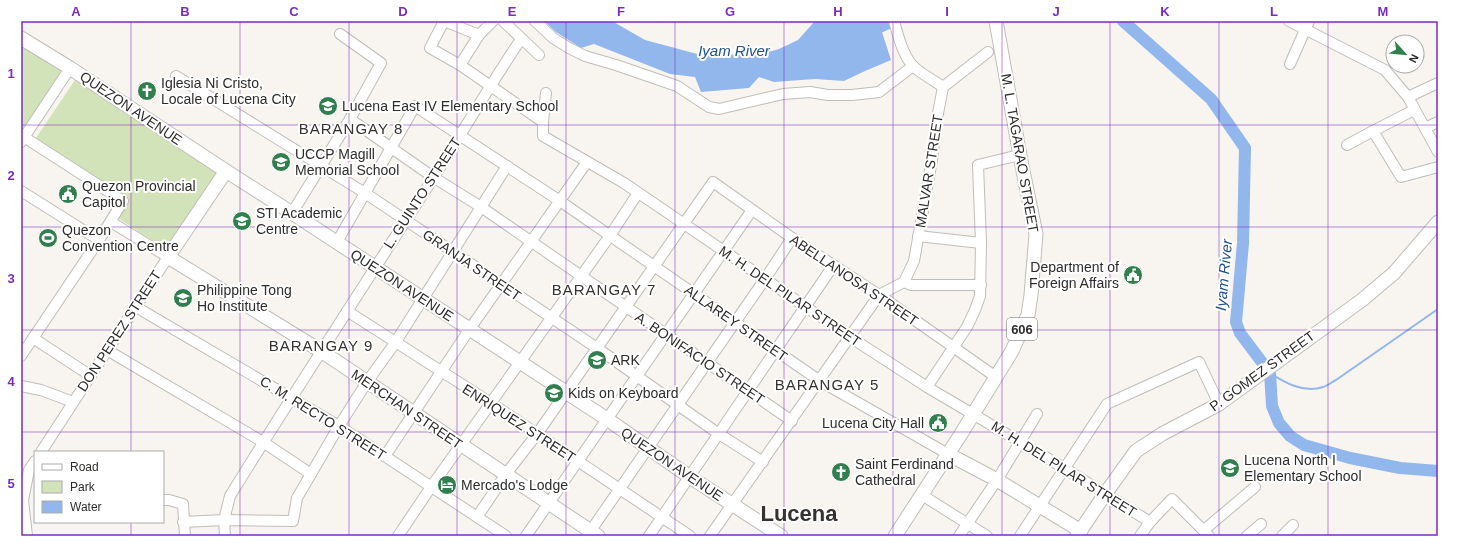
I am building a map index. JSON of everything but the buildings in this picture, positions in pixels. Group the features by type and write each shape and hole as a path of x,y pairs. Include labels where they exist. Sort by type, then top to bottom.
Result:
{"main road":[{"name":"M. L. TAGARAO STREET","path":"895,536 1012,351 1028,315 1036,234 996,21"},
{"name":"QUEZON AVENUE","path":"21,38 70,68 337,242 374,268 607,419 690,477 781,536"},
{"name":"DON PEREZ STREET","path":"168,257 226,171"},
{"name":"P. GOMEZ STREET","path":"1082,534 1105,494 1136,451 1162,434 1219,404 1362,300 1394,273 1438,222"},
{"name":"MERCHAN STREET","path":"168,257 321,351 550,503 592,534"},
{"name":"ALLAREY STREET","path":"948,454 997,480 1041,506 1082,534"}],"street":[{"path":"479,36 444,21 430,48 460,65 543,122 546,93"},
{"path":"460,65 479,36 493,21"},
{"path":"503,21 539,55"},
{"path":"535,21 553,38 585,56 677,86 689,92 709,107 719,109 783,94 810,92 828,95 852,95 879,92 913,66"},
{"path":"894,21 900,42 908,60 913,66 943,87 988,52"},
{"path":"1289,21 1306,25 1385,70 1408,97 1438,152"},
{"path":"1290,64 1306,25"},
{"path":"292,213 350,119 380,63 340,34"},
{"name":"L. GUINTO STREET","path":"225,536 224,520 230,496 460,135 489,86 521,39"},
{"path":"21,356 111,222 123,201 22,140 70,68"},
{"name":"GRANJA STREET","path":"176,76 365,193 597,348 719,434 762,462"},
{"path":"1408,97 1438,83"},
{"name":"MALVAR STREET","path":"904,282 914,261 943,87"},
{"name":"ALLAREY STREET","path":"391,147 415,106 560,201 695,294 734,323 820,381 948,454"},
{"path":"1347,145 1414,110"},
{"name":"A. BONIFACIO STREET","path":"350,119 433,177 481,207 792,422"},
{"name":"M. H. DEL PILAR STREET","path":"543,122 543,136 638,193 850,337 927,387 1064,468 1150,522"},
{"path":"1425,128 1438,122"},
{"path":"1373,131 1401,177 1438,167"},
{"path":"337,242 391,147"},
{"path":"927,387 967,327 976,310 980,296 981,243 978,165 1020,155"},
{"path":"385,456 440,372 587,162"},
{"path":"184,522 224,520 293,521 297,498 339,426 367,382 395,343 507,166"},
{"name":"ABELLANOSA STREET","path":"685,224 713,182 792,238 879,295 996,377"},
{"path":"21,191 99,240"},
{"path":"398,536 431,487 581,277 638,193"},
{"path":"526,536 752,210"},
{"name":"MERCHAN STREET","path":"111,222 168,257"},
{"path":"477,517 506,474 537,434 565,392 685,224"},
{"path":"918,236 981,243"},
{"path":"592,534 648,447 792,238"},
{"name":"DON PEREZ STREET","path":"42,451 168,257"},
{"path":"649,536 833,266"},
{"path":"710,536 792,422 879,295 904,282 911,285 981,285"},
{"name":"C. M. RECTO STREET","path":"136,307 292,397 339,426 506,536"},
{"name":"ENRIQUEZ STREET","path":"347,311 440,372 491,403 619,490 690,536"},
{"path":"33,338 91,376"},
{"path":"107,350 263,442 311,474"},
{"path":"1020,536 1107,404 1199,362 1219,404"},
{"path":"21,386 41,390 73,402"},
{"path":"959,536 997,480 1037,414"},
{"path":"27,536 23,500 33,468"},
{"path":"1140,536 1150,522 1172,499 1206,534 1255,487"},
{"path":"922,495 987,536"},
{"path":"164,500 183,504 184,536"},
{"path":"1247,536 1261,524"},
{"path":"1282,536 1293,525"}],"green space":[{"path":"21,43 62,70 21,133"},
{"path":"77,77 220,173 168,251 118,218 129,200 36,138"}],"water":[{"path":"544,21 612,21 645,40 701,55 762,54 779,49 798,40 815,21 880,21 880,26 891,60 844,81 815,79 774,82 759,77 749,88 701,92 695,77 670,74 594,44 581,48 556,32"}],"waterway":[{"name":"Iyam River","path":"866,33 893,21"},
{"name":"Iyam River","path":"1123,21 1211,99 1245,148 1243,243 1236,322 1240,333 1270,373 1272,406 1279,423 1290,436 1304,445 1350,458 1400,468 1438,471"},
{"path":"1270,373 1288,383 1302,388 1316,389 1325,386 1336,380 1438,309"}],"place":[{"name":"Iglesia Ni Cristo, Locale of Lucena City","path":"147,91"},
{"name":"Lucena East IV Elementary School","path":"328,106"},
{"name":"UCCP Magill Memorial School","path":"281,162"},
{"name":"Quezon Provincial Capitol","path":"68,194"},
{"name":"STI Academic Centre","path":"242,221"},
{"name":"Quezon Convention Centre","path":"48,238"},
{"name":"Department of Foreign Affairs","path":"1133,275"},
{"name":"Philippine Tong Ho Institute","path":"183,298"},
{"name":"ARK","path":"597,360"},
{"name":"Kids on Keyboard","path":"554,393"},
{"name":"Lucena City Hall","path":"938,423"},
{"name":"Lucena North I Elementary School","path":"1230,468"},
{"name":"Saint Ferdinand Cathedral","path":"841,472"},
{"name":"Mercado's Lodge","path":"447,485"}],"district":[{"name":"BARANGAY 8","path":"351,129"},
{"name":"BARANGAY 7","path":"604,290"},
{"name":"BARANGAY 9","path":"321,346"},
{"name":"BARANGAY 5","path":"827,385"},
{"name":"Lucena","path":"799,513"}]}
